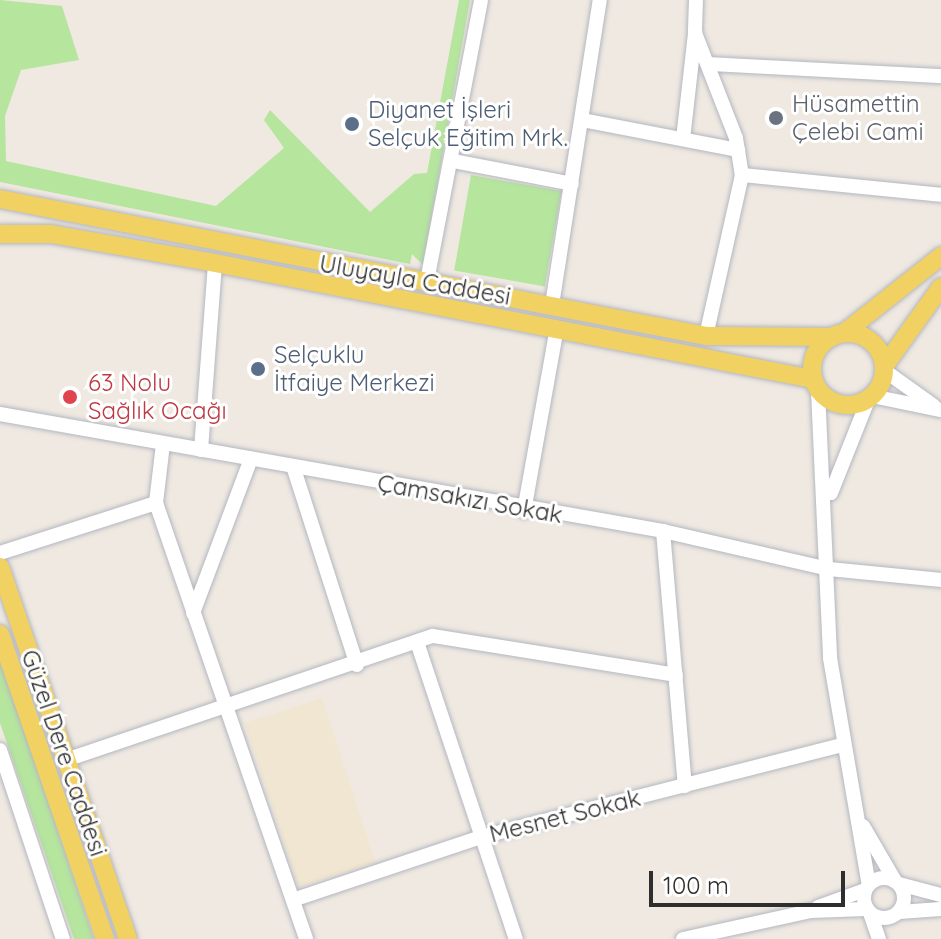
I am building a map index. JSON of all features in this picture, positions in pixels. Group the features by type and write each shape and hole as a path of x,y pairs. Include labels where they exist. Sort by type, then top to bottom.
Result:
{"main road":[{"name":"Uluyayla Caddesi","path":"0,199 706,336 838,335"},
{"name":"Uluyayla Caddesi","path":"0,234 51,234 215,263 557,328 815,385"},
{"path":"941,256 814,354 815,385 847,406 870,398 885,368 941,287"},
{"path":"838,335 875,344 885,368"},
{"name":"Güzel Dere Caddesi","path":"0,567 128,939"},
{"name":"Güzel Dere Caddesi","path":"0,634 105,939"}],"street":[{"path":"427,281 453,161 481,0"},
{"path":"552,305 600,0"},
{"path":"683,139 696,0"},
{"path":"695,33 709,64 738,150 742,175 706,336"},
{"path":"709,64 941,76"},
{"path":"582,120 738,150"},
{"path":"453,161 572,184"},
{"path":"742,175 941,195"},
{"path":"201,450 215,263"},
{"path":"524,511 557,328"},
{"path":"885,368 940,411"},
{"path":"815,385 828,501 830,658 842,745 856,811 868,911 879,939"},
{"path":"828,501 870,398 940,411"},
{"name":"Çamsakızı Sokak","path":"0,414 524,511 663,531 829,569 941,580"},
{"path":"163,444 156,503 306,939"},
{"path":"193,613 251,459"},
{"path":"293,466 357,665"},
{"path":"0,553 156,503"},
{"path":"663,531 685,786"},
{"path":"66,760 227,710 418,645 433,636 676,675"},
{"path":"418,645 516,939"},
{"name":"Mesnet Sokak","path":"293,900 481,837 842,745"},
{"path":"0,750 4,775 63,939"},
{"path":"856,811 897,883 896,914 888,939"},
{"path":"683,939 810,911 867,887 897,883 941,895"},
{"path":"810,911 896,914 941,909"}],"shaded area":[{"path":"322,698 375,863 298,888 245,723"}],"green space":[{"path":"0,0 62,6 79,60 21,70 5,116 6,161 216,206 284,148 264,120 270,110 370,212 414,174 427,173 459,0 470,0 423,265 412,254 410,264 0,182"},
{"path":"471,175 562,191 545,287 454,271"},
{"path":"0,659 94,939 74,939 0,723"}],"place":[{"name":"Hüsamettin Çelebi Cami","path":"776,118"},
{"name":"Diyanet İşleri Selçuk Eğitim Mrk.","path":"352,124"},
{"name":"Selçuklu İtfaiye Merkezi","path":"258,369"},
{"name":"63 Nolu Sağlık Ocağı","path":"70,397"}]}
